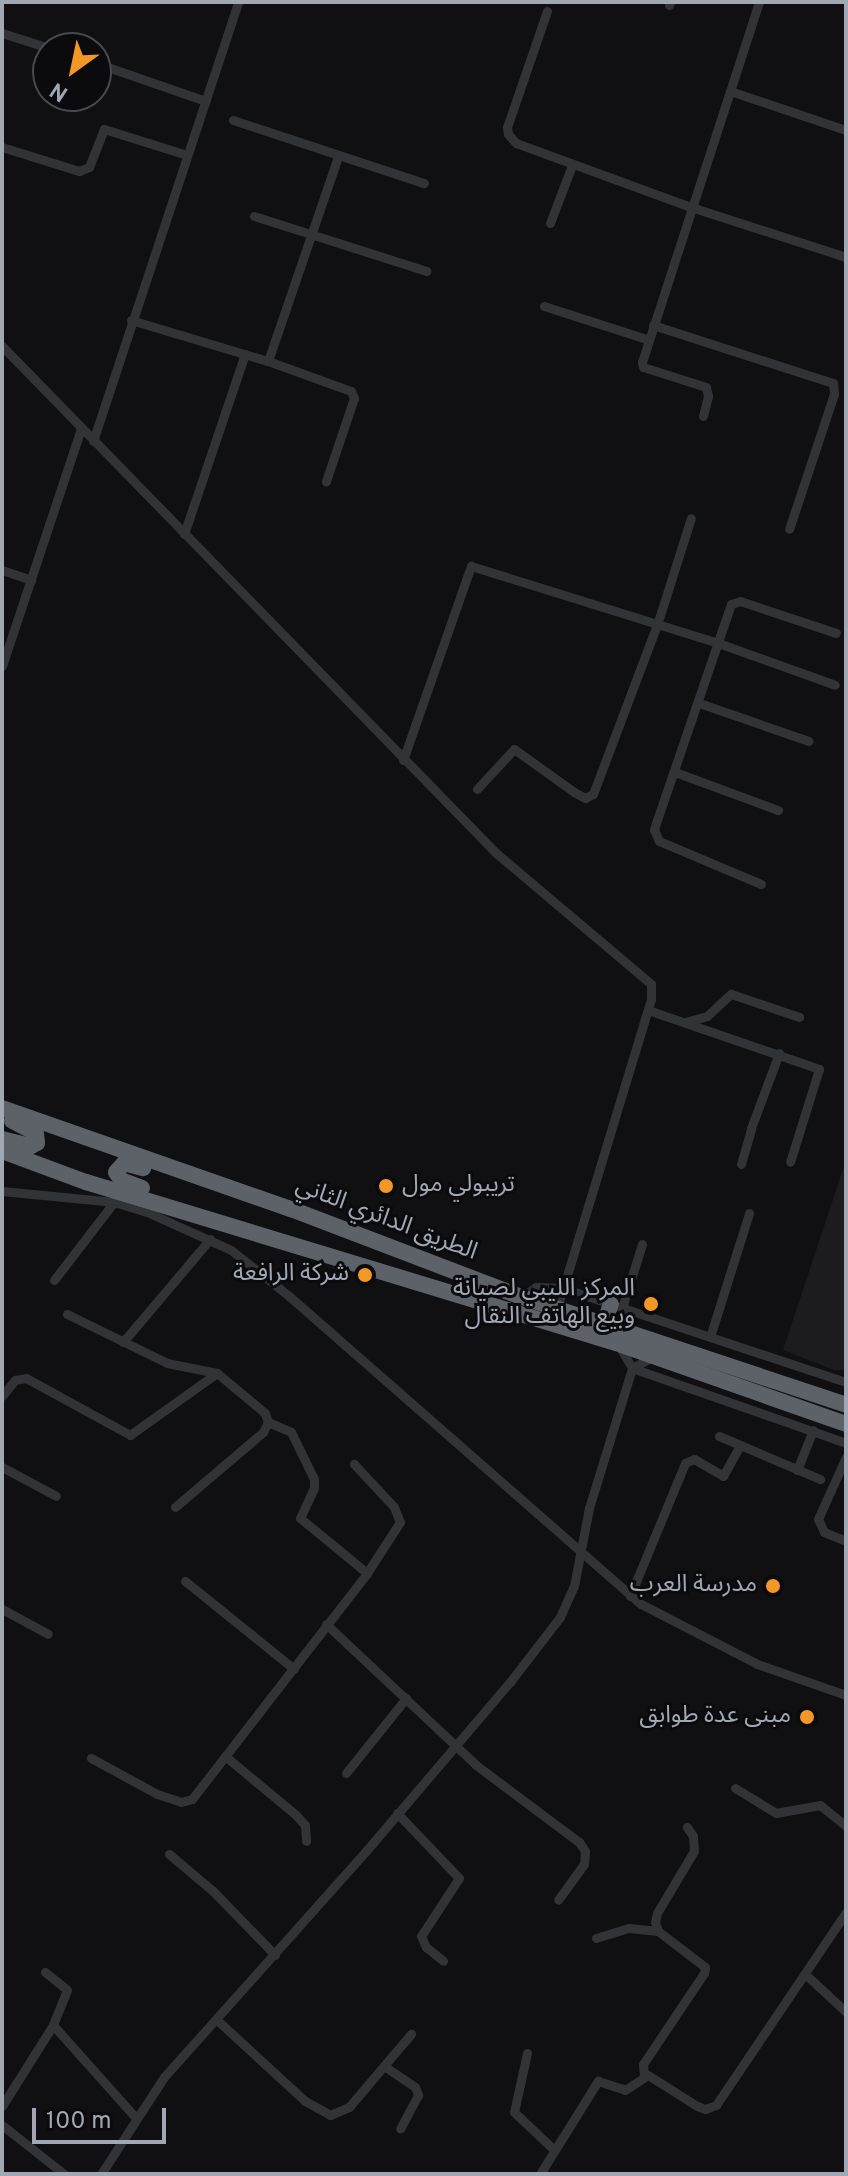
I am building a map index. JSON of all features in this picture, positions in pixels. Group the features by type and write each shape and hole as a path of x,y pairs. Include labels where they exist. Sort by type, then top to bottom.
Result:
{"highway":[{"name":"الطريق الدائري الثاني","path":"2,1108 291,1209 522,1297 846,1405"},
{"path":"2,1117 33,1131 38,1138 31,1146 2,1139"},
{"name":"الطريق الدائري الثاني","path":"2,1151 86,1182 616,1343 846,1424"},
{"path":"275,1239 247,1223 121,1180 117,1169 127,1162 248,1201 291,1209"},
{"path":"604,1325 616,1306"},
{"path":"736,1402 742,1386"}],"street":[{"path":"93,441 238,2"},
{"path":"703,416 708,396 706,387 641,365 759,2"},
{"path":"547,11 508,134 516,143 691,207 846,257"},
{"path":"2,33 32,43"},
{"path":"112,69 206,101"},
{"path":"730,91 845,126"},
{"path":"233,120 424,183"},
{"path":"2,147 79,171 89,167 104,129 187,155"},
{"path":"268,361 338,156"},
{"path":"550,223 572,165"},
{"path":"254,216 426,271"},
{"path":"544,306 649,340"},
{"path":"131,320 268,361 351,391 354,398 326,481"},
{"path":"653,325 833,383 834,394 789,529"},
{"path":"2,346 403,760 507,863 639,972 652,991 557,1309"},
{"path":"184,534 245,354"},
{"path":"3,660 81,429"},
{"path":"477,789 514,749 574,792 585,798 593,794 657,625 691,518"},
{"path":"403,760 471,566 718,643 835,685"},
{"path":"2,570 31,580"},
{"path":"761,884 656,837 654,830 734,601 836,633"},
{"path":"699,703 809,741"},
{"path":"675,772 778,810"},
{"path":"685,1022 707,1016 731,994 799,1017"},
{"path":"648,1010 811,1064 820,1071 790,1162"},
{"path":"741,1164 779,1053"},
{"path":"2,1191 114,1202 210,1239 241,1257 630,1596 718,1647 792,1678 846,1695"},
{"path":"54,1280 114,1202"},
{"path":"710,1337 749,1213"},
{"path":"123,1342 210,1239"},
{"path":"616,1306 642,1244"},
{"path":"522,1297 536,1287 563,1288 846,1382"},
{"path":"67,1314 177,1367 217,1373 265,1413 268,1422 263,1432 175,1507"},
{"path":"616,1343 632,1368 846,1443"},
{"path":"101,2174 164,2077 275,1955 560,1617 574,1586 578,1553 632,1368 656,1357"},
{"path":"2,1394 15,1380 26,1378 130,1435 217,1373"},
{"path":"268,1422 291,1432 314,1479 300,1518 367,1573"},
{"path":"797,1470 813,1430"},
{"path":"719,1436 820,1479"},
{"path":"630,1596 685,1463 694,1459 723,1476 739,1447"},
{"path":"846,1457 818,1519 824,1532 846,1541"},
{"path":"91,1758 157,1794 181,1802 192,1799 367,1573 400,1522 399,1515 354,1464"},
{"path":"2,1467 56,1496"},
{"path":"185,1581 294,1669"},
{"path":"2,1609 48,1634"},
{"path":"326,1624 476,1765 567,1833 585,1851 581,1870 558,1900"},
{"path":"346,1773 406,1698"},
{"path":"225,1756 296,1815 305,1825 306,1841"},
{"path":"735,1788 776,1813 820,1805 846,1826"},
{"path":"397,1813 459,1878 421,1936 426,1947 443,1961"},
{"path":"644,2075 643,2064 705,1969 658,1931 655,1922 657,1913 694,1851 693,1836 687,1827"},
{"path":"169,1854 222,1899 275,1955"},
{"path":"540,2174 598,2081 625,2090 644,2075 652,2076 697,2106 705,2109 716,2105 846,1912"},
{"path":"596,1938 629,1928 658,1931"},
{"path":"2,2106 53,2025 67,1990 45,1972"},
{"path":"805,1974 846,2012"},
{"path":"217,2020 305,2101 325,2114 336,2115 345,2110 411,2034"},
{"path":"53,2025 136,2118"},
{"path":"527,2053 514,2112 554,2150"},
{"path":"384,2066 415,2087 418,2095 400,2129"},
{"path":"2,2125 64,2174"}],"shaded area":[{"path":"846,1160 846,1370 834,1370 783,1350"}],"place":[{"name":"تريبولي مول","path":"386,1186"},
{"name":"شركة الرافعة","path":"365,1275"},
{"name":"المركز الليبي لصيانة وبيع الهاتف النقال","path":"651,1304"},
{"name":"مدرسة العرب","path":"773,1586"},
{"name":"مبنى عدة طوابق","path":"807,1717"}]}
